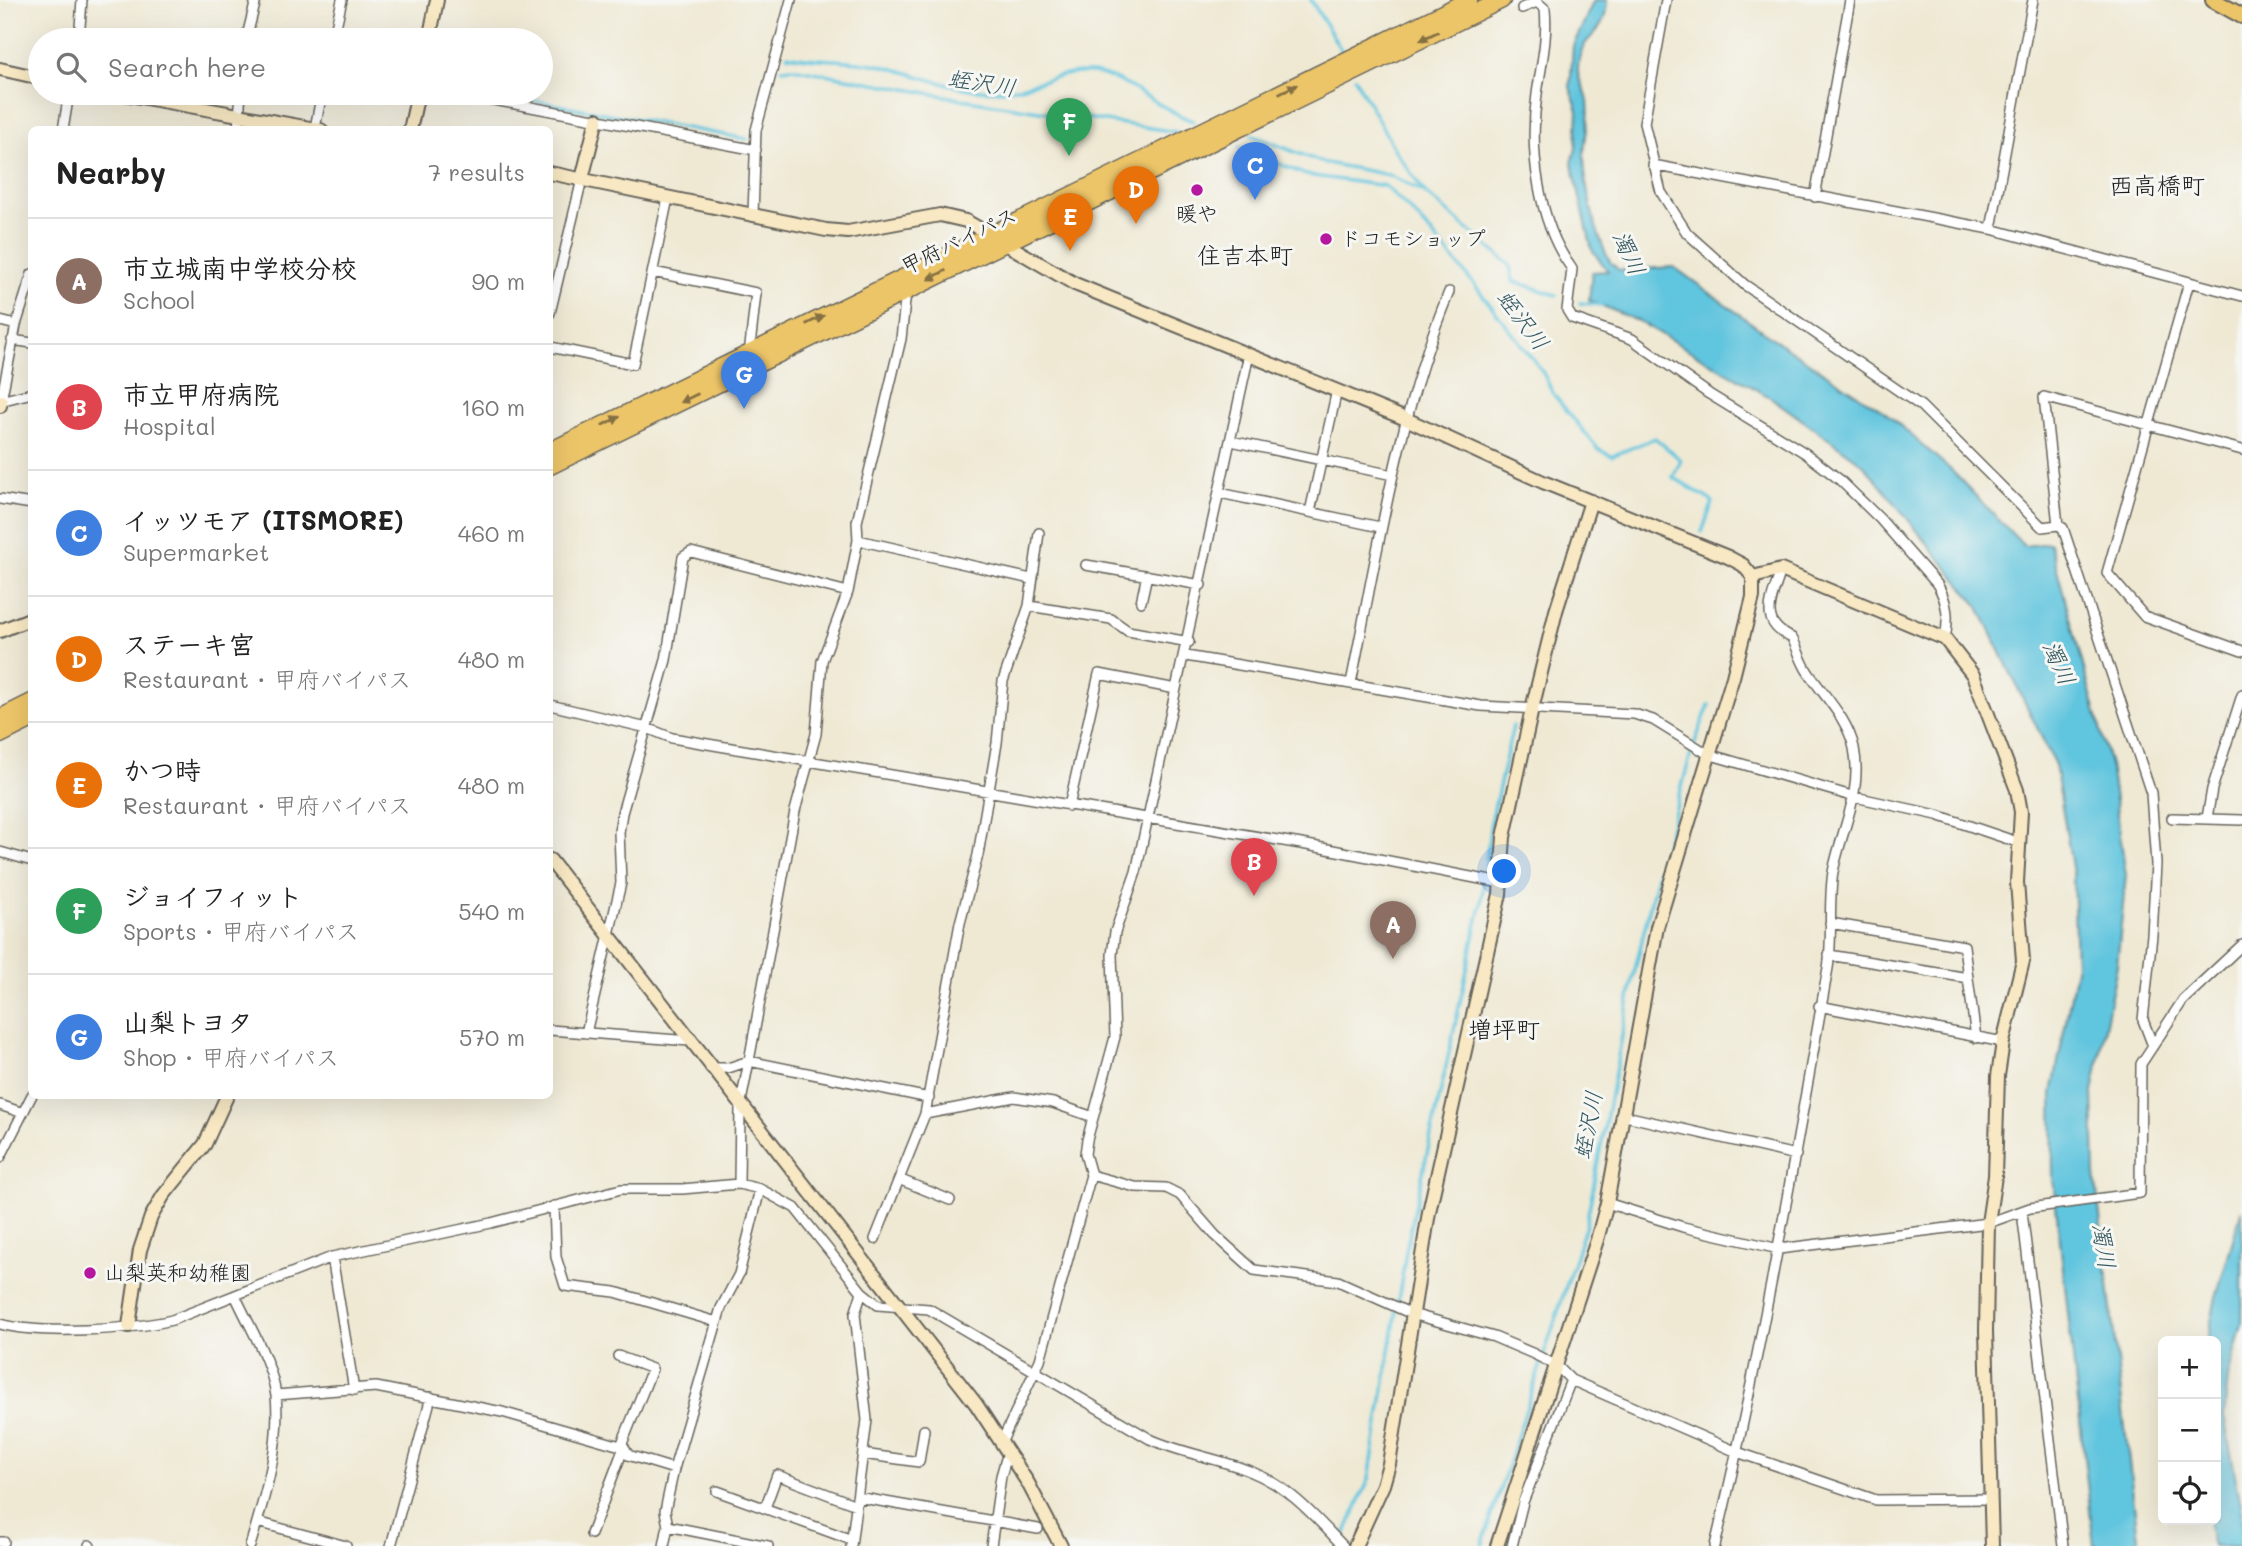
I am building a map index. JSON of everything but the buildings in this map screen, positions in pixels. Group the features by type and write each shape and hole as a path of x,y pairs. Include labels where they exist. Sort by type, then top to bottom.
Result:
{"highway":[{"name":"甲府バイパス","path":"1396,43 1469,0"},
{"name":"甲府バイパス","path":"553,450 752,351 996,239 1396,43 1502,0"},
{"name":"甲府バイパス","path":"553,465 906,291 996,239"},
{"path":"0,718 28,704"},
{"path":"0,735 28,721"}],"main road":[{"path":"2213,0 2242,16"}],"street":[{"path":"80,28 82,0"},
{"path":"249,28 256,0"},
{"path":"336,28 342,0"},
{"path":"431,28 437,0"},
{"path":"753,214 756,130 791,0"},
{"path":"1666,0 1644,123 1661,192 1687,233 1745,285 1921,406 2042,527 2058,525 2063,528 2151,793 2155,864 2152,936 2143,1020 2153,1046"},
{"path":"1815,197 1850,0"},
{"path":"1991,229 2033,0"},
{"path":"1522,8 1537,2 1545,9 1546,52 1536,95 1537,163 1553,241 1572,269 1567,310 1572,318 1632,339 1709,394 1805,453 1840,480 1937,584 1945,597 1948,623 1945,639"},
{"path":"0,69 28,75"},
{"path":"64,126 67,105"},
{"path":"187,105 301,126"},
{"path":"238,126 240,105"},
{"path":"317,126 320,105"},
{"path":"411,126 415,105"},
{"path":"522,105 756,150"},
{"path":"553,300 597,119"},
{"path":"1653,165 1991,229 2242,296"},
{"path":"553,174 848,232 940,215 966,221 1075,284 1337,390 1591,501 1728,557 1743,565 1753,577 1753,597 1733,677 1704,752 1657,927 1607,1203 1553,1364 1514,1515 1512,1546"},
{"path":"553,348 633,365 668,198"},
{"path":"653,272 756,293 750,346 752,351"},
{"path":"2189,282 2107,573 2144,616 2242,651"},
{"path":"28,287 2,376 0,398 28,394"},
{"path":"740,1184 740,1107 795,811 810,760 821,698 822,661 848,592 858,540 857,522 898,352 906,291"},
{"path":"1351,683 1380,527 1406,419 1425,350 1449,292"},
{"path":"0,321 16,325"},
{"path":"12,340 28,342"},
{"path":"991,1546 1005,1446 1034,1369 1040,1360 1091,1175 1085,1154 1115,1037 1112,955 1115,932 1136,872 1176,689 1186,656 1249,354"},
{"path":"1310,512 1337,390"},
{"path":"2058,525 2044,397 2242,450"},
{"path":"1231,441 1393,475"},
{"path":"1220,492 1380,527"},
{"path":"0,499 28,503"},
{"path":"1355,1546 1383,1485 1389,1464 1409,1313 1498,883 1504,837 1556,611 1591,501"},
{"path":"875,1239 901,1180 901,1171 929,1098 953,955 974,872 997,743 1003,681 1029,606 1039,533"},
{"path":"858,540 1031,579"},
{"path":"586,1034 621,883 619,832 622,813 669,643 683,557 691,552 748,564 848,592"},
{"path":"1086,565 1200,585"},
{"path":"1716,1546 1779,1250 1829,955 1833,873 1855,797 1856,763 1847,727 1805,668 1792,638 1777,631 1771,622 1769,611 1781,570"},
{"path":"1753,577 1781,570 1945,639 1973,675 2001,744 2021,812 2017,882 2023,961 2003,1042 1997,1103 1995,1176 1988,1223 1986,1331 1992,1546"},
{"path":"1141,602 1147,575"},
{"path":"1029,606 1111,619 1128,631 1189,642"},
{"path":"0,631 28,620"},
{"path":"1186,656 1481,706 1634,714 1653,720 1704,752 1855,797 1937,815 2020,844"},
{"path":"1069,806 1099,674 1176,689"},
{"path":"2207,818 2212,789 2242,695"},
{"path":"553,706 647,728 672,738 1307,845 1498,883"},
{"path":"2172,818 2242,820"},
{"path":"0,852 28,860"},
{"path":"553,864 740,1107 781,1153 1005,1446 1045,1511 1061,1546"},
{"path":"1830,923 1964,946 1976,1038"},
{"path":"1607,1203 1684,1227 1779,1250 1988,1223 2026,1210 2140,1194 2141,1064 2183,1000 2242,945"},
{"path":"1829,955 1969,978"},
{"path":"1819,1006 2003,1042"},
{"path":"553,1030 690,1041"},
{"path":"710,1068 728,1068 749,1060 929,1098"},
{"path":"925,1114 1014,1097 1053,1103 1093,1117"},
{"path":"0,1158 30,1099"},
{"path":"129,1326 140,1250 151,1217 163,1196 205,1144 227,1099"},
{"path":"0,1105 23,1113"},
{"path":"1621,1115 1796,1154"},
{"path":"1091,1175 1135,1187 1166,1188 1180,1195 1215,1235 1254,1270 1338,1281 1409,1313 1494,1337 1553,1364 1571,1380 1737,1452 1877,1500 1989,1499"},
{"path":"901,1180 950,1200"},
{"path":"0,1324 35,1329 129,1326 172,1320 332,1257 621,1189 682,1189 740,1184 760,1189 795,1208 862,1292 878,1305 929,1309 1150,1439 1173,1450 1251,1471 1269,1480 1312,1511 1343,1546"},
{"path":"664,1546 668,1526 666,1511 674,1469 717,1322 739,1274 760,1189"},
{"path":"554,1206 556,1257 565,1286 615,1292 717,1322"},
{"path":"2026,1210 2063,1546"},
{"path":"332,1257 354,1390"},
{"path":"717,1491 851,1543 867,1420 855,1314 862,1292"},
{"path":"236,1295 269,1371 276,1395 267,1489 250,1546"},
{"path":"591,1534 652,1369 618,1356"},
{"path":"1497,1546 1514,1515 1571,1380"},
{"path":"276,1395 376,1387 431,1397 502,1412 623,1447 628,1455 674,1469"},
{"path":"391,1546 431,1397"},
{"path":"863,1454 919,1462 924,1430"},
{"path":"765,1508 777,1475 857,1501 1038,1529"},
{"path":"257,1522 346,1546"},
{"path":"668,1526 768,1546"}],"water":[{"name":"濁川","path":"1594,0 1607,0 1606,12 1603,21 1583,48 1578,70 1588,104 1584,157 1586,183 1595,224 1610,262 1619,270 1674,267 1775,340 1886,413 1951,470 2024,546 2050,543 2110,765 2126,875 2117,965 2093,1092 2095,1174 2139,1546 2094,1546 2053,1179 2052,1093 2076,969 2073,873 2055,765 1979,607 1863,464 1773,399 1640,322 1589,300 1592,272 1608,271 1592,250 1572,163 1576,148 1578,111 1570,87 1573,46"},
{"path":"2242,1209 2242,1324 2228,1378 2224,1416 2242,1511 2242,1546 2212,1546 2209,1525 2221,1525 2221,1336 2208,1336 2216,1297"}],"waterway":[{"path":"775,42 785,0"},
{"path":"1311,0 1344,55"},
{"path":"787,55 871,64 957,87 988,90 1014,88 1069,74 1092,73 1117,80 1193,121"},
{"name":"蛭沢川","path":"782,69 792,68 961,99 1177,132"},
{"path":"1355,78 1396,152 1426,194 1510,265 1513,281 1556,295"},
{"name":"蛭沢川","path":"553,104 747,139"},
{"path":"1251,135 1321,162 1389,175 1424,192"},
{"name":"蛭沢川","path":"1239,147 1306,175 1385,186 1419,219 1474,284 1542,371 1554,395 1599,450 1612,456 1655,438 1681,460 1673,477 1713,502 1702,532"},
{"path":"1580,303 1602,305"},
{"name":"蛭沢川","path":"1482,1546 1586,1225 1632,983 1655,884 1692,750 1709,705"},
{"path":"1341,1544 1369,1479 1407,1246 1481,905 1490,827 1513,726"}],"place":[{"name":"ジョイフィット","path":"1069,156"},
{"name":"暖や","path":"1197,190"},
{"name":"イッツモア (ITSMORE)","path":"1255,200"},
{"name":"ステーキ宮","path":"1136,224"},
{"name":"ドコモショップ","path":"1326,239"},
{"name":"かつ時","path":"1070,251"},
{"name":"山梨トヨタ","path":"744,409"},
{"name":"市立甲府病院","path":"1254,896"},
{"name":"市立城南中学校分校","path":"1393,959"},
{"name":"山梨英和幼稚園","path":"90,1273"}],"district":[{"name":"西高橋町","path":"2157,186"},
{"name":"住吉本町","path":"1245,256"},
{"name":"増坪町","path":"1504,1030"}]}
